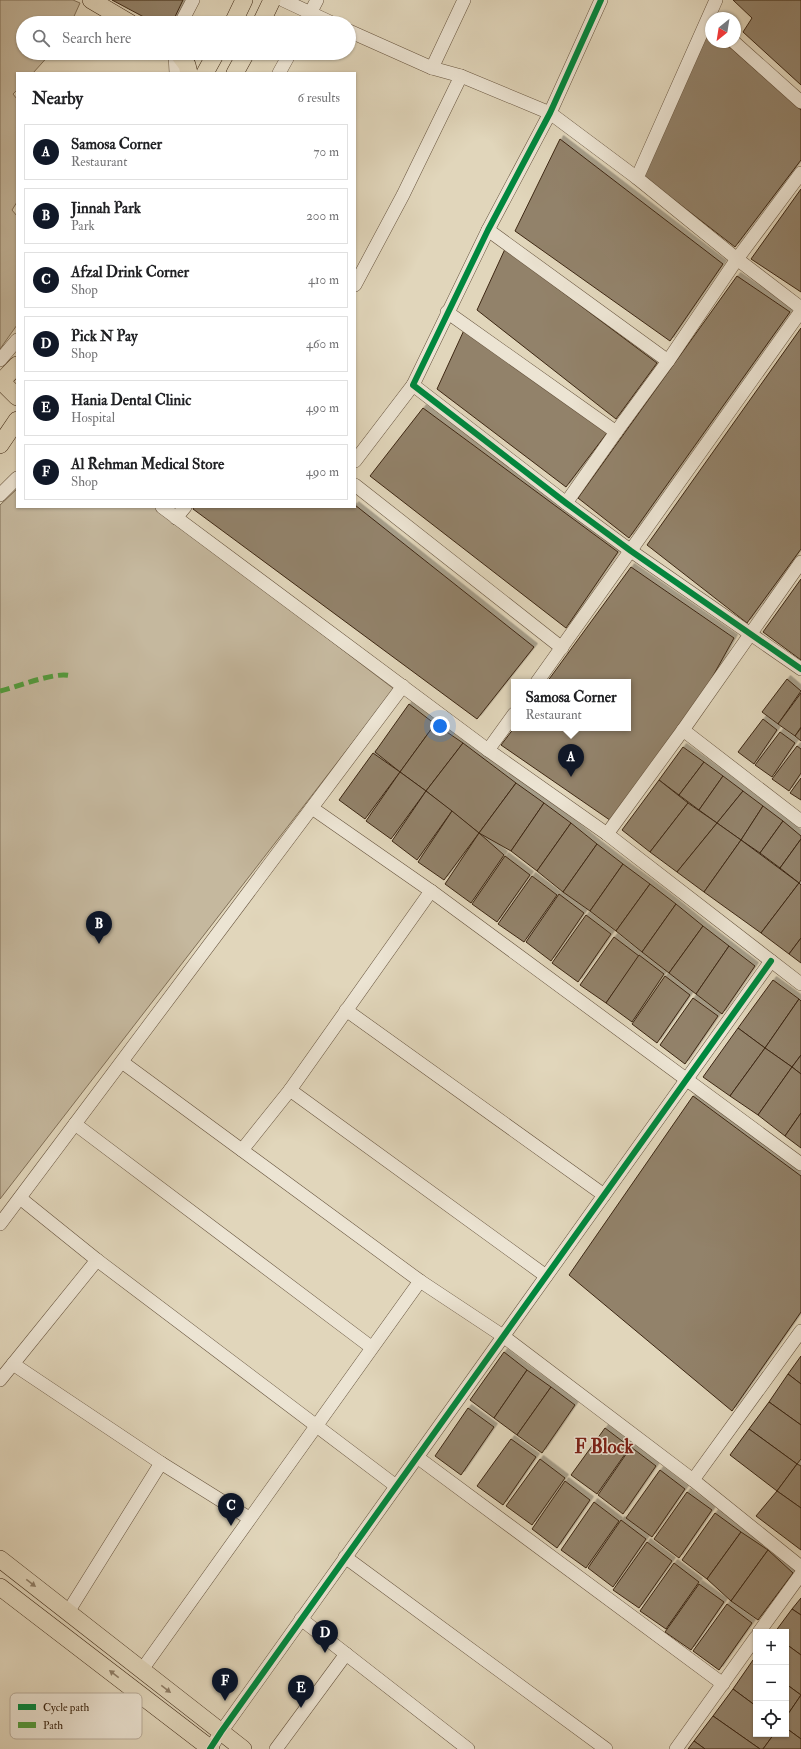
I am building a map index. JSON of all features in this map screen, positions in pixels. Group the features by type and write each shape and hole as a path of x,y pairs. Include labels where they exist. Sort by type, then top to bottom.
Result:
{"main road":[{"path":"91,0 118,16"},
{"path":"236,16 244,0"},
{"path":"264,16 272,0"},
{"path":"182,60 187,65 189,72"},
{"path":"206,72 212,60"},
{"path":"236,72 242,60"},
{"path":"5,375 16,395"},
{"path":"0,445 16,421"},
{"path":"0,1559 141,1671 243,1749"},
{"path":"0,1587 138,1693"},
{"path":"142,1696 211,1749"}],"street":[{"path":"185,16 193,0"},
{"path":"284,0 305,16"},
{"path":"309,16 317,0"},
{"path":"432,68 464,0"},
{"path":"356,460 413,385 488,230 550,113 601,0"},
{"path":"712,12 716,0"},
{"path":"637,178 705,29"},
{"path":"356,33 432,68 461,76 550,113 637,178 736,259 801,308"},
{"path":"741,48 801,102"},
{"path":"176,60 176,72"},
{"path":"280,72 286,60"},
{"path":"356,283 403,195 461,76"},
{"path":"566,503 668,361 736,259 801,173"},
{"path":"488,230 668,361"},
{"path":"540,679 801,311"},
{"path":"448,312 616,432"},
{"path":"0,360 16,341"},
{"path":"413,385 631,551 750,632 801,669"},
{"path":"0,495 16,479"},
{"path":"356,486 562,648"},
{"path":"163,508 488,750 607,834 801,984"},
{"path":"176,518 184,508"},
{"path":"607,834 683,730 750,632 801,562"},
{"path":"0,1224 403,686"},
{"path":"488,750 511,718"},
{"path":"683,730 801,822"},
{"path":"312,808 431,891 801,1164"},
{"path":"242,1150 290,1090 431,891"},
{"path":"211,1749 221,1732 345,1557 771,961"},
{"path":"346,1010 604,1195"},
{"path":"122,1062 420,1281 503,1336 693,1480 801,1567"},
{"path":"290,1090 546,1276"},
{"path":"75,1124 371,1346"},
{"path":"20,1198 97,1260 396,1486"},
{"path":"0,1380 97,1260"},
{"path":"141,1671 316,1426 371,1346 420,1281"},
{"path":"693,1480 801,1331"},
{"path":"13,1364 161,1463 249,1518"},
{"path":"417,1456 723,1684"},
{"path":"68,1612 161,1463"},
{"path":"345,1557 606,1749"},
{"path":"761,1629 801,1574"},
{"path":"301,1619 468,1749"},
{"path":"676,1749 753,1641"},
{"path":"276,1749 346,1654"}],"shaded area":[{"path":"0,0 73,0 80,3 74,16 16,16 16,60 45,60 34,72 16,72 16,91 13,94 16,98 16,204 12,210 16,215 16,326 0,349"},
{"path":"16,490 16,508 156,508 394,689 0,1199 0,505"}],"building":[{"path":"112,0 183,0 175,16 142,16"},
{"path":"733,0 801,0 801,85 743,32 752,18"},
{"path":"705,40 705,48 731,48 801,110 801,160 735,247 642,175"},
{"path":"560,139 723,264 670,341 515,231"},
{"path":"801,189 801,292 751,259"},
{"path":"505,249 657,363 616,419 477,310"},
{"path":"737,276 790,312 629,538 578,498"},
{"path":"465,328 607,433 566,487 437,389"},
{"path":"801,328 801,549 747,623 647,545"},
{"path":"423,408 618,552 566,628 370,476"},
{"path":"356,506 534,647 477,719 193,509 356,508"},
{"path":"631,567 734,638 683,730 617,825 501,745 512,731 631,731 631,679 549,679"},
{"path":"801,579 801,660 763,632"},
{"path":"787,679 801,691 778,724 762,712"},
{"path":"801,693 801,727 795,736 778,724"},
{"path":"409,704 435,724 400,772 375,752"},
{"path":"763,719 777,730 754,764 738,752"},
{"path":"435,724 463,743 426,791 400,772"},
{"path":"801,728 801,741 795,736"},
{"path":"780,732 795,743 772,777 755,765"},
{"path":"463,743 516,783 479,833 426,791"},
{"path":"797,746 801,749 801,773 789,791 772,779"},
{"path":"683,747 704,762 679,795 659,780"},
{"path":"373,753 400,772 365,819 339,800"},
{"path":"704,762 723,776 699,810 679,795"},
{"path":"400,772 426,791 391,839 366,821"},
{"path":"723,776 743,791 717,823 699,810"},
{"path":"801,778 801,800 790,793"},
{"path":"659,780 688,803 650,852 622,830"},
{"path":"516,783 544,803 511,851 479,833"},
{"path":"426,791 452,811 417,860 392,841"},
{"path":"743,791 763,806 741,840 717,823"},
{"path":"544,803 571,823 537,871 511,851"},
{"path":"688,803 717,823 677,872 650,852"},
{"path":"763,806 783,821 760,853 741,840"},
{"path":"452,811 479,833 444,880 418,862"},
{"path":"783,821 801,836 801,839 780,868 760,853"},
{"path":"571,823 597,844 563,892 537,871"},
{"path":"717,823 741,840 704,892 677,872"},
{"path":"479,833 504,855 471,903 445,884"},
{"path":"801,839 801,880 799,883 780,868"},
{"path":"741,840 799,883 761,933 704,892"},
{"path":"597,844 623,864 590,911 563,892"},
{"path":"505,856 530,875 497,922 472,904"},
{"path":"623,864 650,884 616,931 590,911"},
{"path":"532,876 557,895 524,942 498,924"},
{"path":"799,883 801,885 801,938 789,954 761,933"},
{"path":"650,884 676,904 642,952 616,931"},
{"path":"559,894 584,913 551,961 526,942"},
{"path":"676,904 703,926 669,973 642,952"},
{"path":"586,915 611,934 578,982 552,963"},
{"path":"703,926 729,946 696,994 669,973"},
{"path":"614,937 639,956 606,1003 580,985"},
{"path":"801,938 801,963 789,954"},
{"path":"729,946 755,966 722,1014 696,994"},
{"path":"639,955 664,974 632,1022 606,1003"},
{"path":"665,976 690,995 657,1043 632,1024"},
{"path":"773,980 799,999 765,1048 738,1028"},
{"path":"693,998 718,1016 685,1064 660,1045"},
{"path":"799,999 801,1001 801,1055 792,1067 765,1048"},
{"path":"738,1028 765,1048 730,1096 703,1077"},
{"path":"765,1048 792,1067 758,1115 730,1096"},
{"path":"801,1055 801,1074 792,1067"},
{"path":"792,1067 801,1074 801,1113 785,1136 758,1115"},
{"path":"693,1096 801,1176 801,1312 732,1411 569,1275"},
{"path":"801,1113 801,1148 785,1136"},
{"path":"504,1352 527,1370 494,1418 470,1400"},
{"path":"801,1356 801,1384 788,1374"},
{"path":"527,1370 551,1387 517,1435 494,1418"},
{"path":"788,1374 801,1384 801,1425 769,1402"},
{"path":"551,1387 575,1405 542,1453 517,1435"},
{"path":"769,1402 801,1425 801,1459 797,1464 749,1429"},
{"path":"468,1408 494,1427 461,1475 435,1456"},
{"path":"605,1428 630,1447 597,1494 571,1475"},
{"path":"749,1429 797,1464 777,1491 730,1455"},
{"path":"511,1439 536,1457 503,1505 477,1486"},
{"path":"631,1447 656,1466 623,1514 598,1495"},
{"path":"540,1459 565,1478 532,1525 506,1506"},
{"path":"797,1464 801,1466 801,1508 777,1491"},
{"path":"660,1470 685,1489 652,1537 626,1518"},
{"path":"565,1481 590,1500 557,1548 532,1529"},
{"path":"777,1491 801,1508 801,1550 756,1516"},
{"path":"687,1492 712,1510 679,1558 654,1539"},
{"path":"594,1502 619,1521 586,1568 561,1550"},
{"path":"715,1513 741,1532 707,1579 682,1560"},
{"path":"621,1520 646,1539 613,1587 588,1568"},
{"path":"741,1532 768,1550 731,1601 707,1579"},
{"path":"647,1542 672,1561 639,1608 613,1590"},
{"path":"768,1550 793,1573 758,1620 731,1601"},
{"path":"674,1563 699,1582 666,1629 640,1611"},
{"path":"699,1584 724,1602 691,1650 665,1632"},
{"path":"801,1598 801,1615 792,1609"},
{"path":"727,1604 752,1623 719,1670 693,1651"},
{"path":"792,1609 801,1615 801,1655 789,1646 789,1629 777,1629"},
{"path":"789,1646 801,1655 801,1695 789,1686"},
{"path":"753,1660 753,1704 733,1689"},
{"path":"789,1686 801,1695 789,1713"},
{"path":"733,1689 753,1704 753,1737 772,1737 763,1749 760,1749 713,1716"},
{"path":"801,1695 801,1739 789,1730 789,1713"},
{"path":"713,1716 760,1749 705,1749 694,1741"},
{"path":"789,1730 801,1739 801,1749 763,1749 772,1737 789,1737"},
{"path":"694,1741 705,1749 688,1749"}],"marked path":[{"path":"0,691 46,677 64,675 71,676"}],"cycle path":[{"path":"601,0 550,113 488,230 413,385 631,551 801,669"},
{"path":"210,1749 771,961"}],"place":[{"name":"Samosa Corner","path":"571,777"},
{"name":"Jinnah Park","path":"99,944"},
{"name":"Afzal Drink Corner","path":"231,1526"},
{"name":"Pick N Pay","path":"325,1653"},
{"name":"Al Rehman Medical Store","path":"225,1701"},
{"name":"Hania Dental Clinic","path":"301,1708"}],"district":[{"name":"F Block","path":"604,1447"}]}
